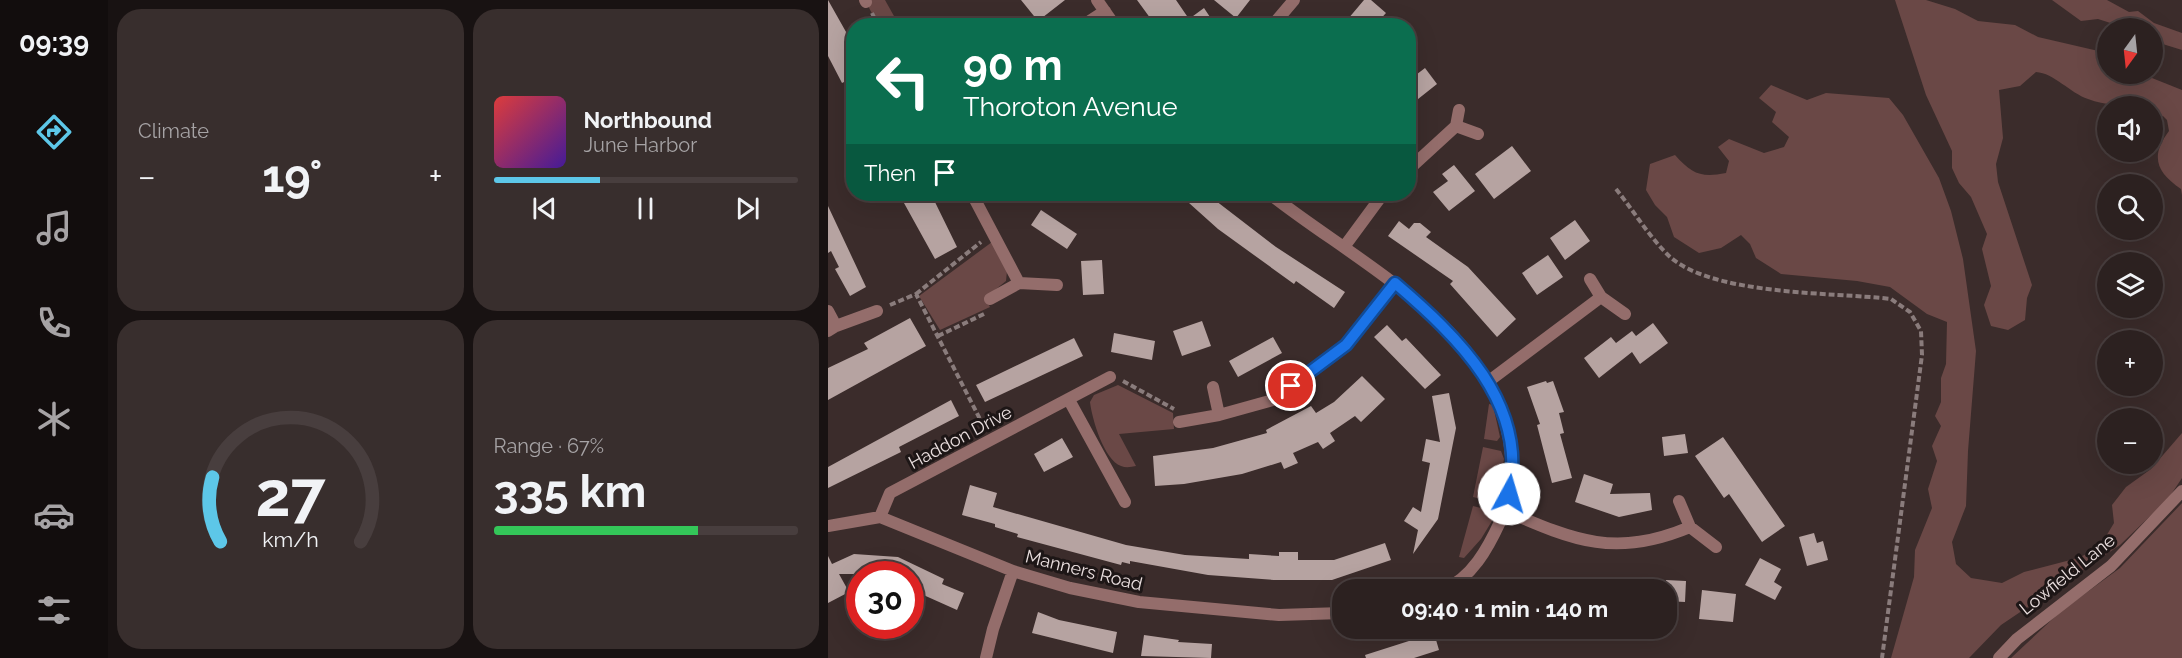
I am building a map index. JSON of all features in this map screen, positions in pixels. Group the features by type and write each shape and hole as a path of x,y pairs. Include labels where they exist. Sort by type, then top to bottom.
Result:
{"street":[{"path":"1097,0 1110,18"},
{"path":"1279,18 1294,0"},
{"path":"1095,18 1105,11"},
{"path":"1416,163 1456,126 1459,110"},
{"path":"1456,126 1478,135"},
{"path":"976,201 1019,284"},
{"path":"1280,201 1395,283 1455,339 1489,381 1509,430 1513,477 1506,511 1487,549 1473,567 1457,579"},
{"path":"1344,247 1378,201"},
{"path":"1590,279 1601,297 1625,314"},
{"path":"1179,422 1219,415 1272,400 1346,345 1395,283"},
{"path":"990,299 1019,284 1057,285"},
{"path":"1489,381 1601,297"},
{"path":"828,311 832,328 877,311"},
{"name":"Haddon Drive","path":"880,517 890,494 1110,377"},
{"path":"1213,387 1219,415"},
{"path":"1069,400 1125,502"},
{"name":"Lowfield Lane","path":"1999,658 2017,639 2111,566 2182,491"},
{"path":"1679,501 1690,527 1716,547"},
{"path":"1506,511 1566,536 1592,542 1642,543 1690,527"},
{"path":"828,526 880,517"},
{"name":"Manners Road","path":"880,517 1013,571 1070,588 1138,603 1279,615 1332,613"},
{"path":"986,658 1013,571"}],"path":[{"path":"1616,189 1668,255 1691,271 1720,281 1891,299 1910,312 1922,331 1916,408 1881,658"},
{"path":"877,311 916,294 994,232"},
{"path":"916,294 991,441"},
{"path":"1110,377 1117,377 1177,411 1179,422"}],"shaded area":[{"path":"885,0 895,18 874,18 866,2"},
{"path":"1895,0 1926,0 1955,9 1978,21 2015,25 2038,37 2097,51 2097,84 2163,82 2182,90 2182,195 2181,189 2166,176 2158,163 2163,162 2163,140 2169,131 2167,120 2163,116 2163,96 2097,96 2096,102 2081,96 2043,73 2036,72 2020,86 1999,90 2003,138 1996,164 1998,182 2032,285 2027,298 2025,320 2008,330 1991,326 1984,305 1991,286 1982,249 1987,234 1971,197 1959,183 1952,168 1952,151 1926,95"},
{"path":"2052,0 2107,0 2129,12 2138,11 2147,18 2097,18 2081,21"},
{"path":"2163,26 2182,33 2182,50 2163,44"},
{"path":"1771,85 1807,100 1826,93 1889,98 1903,115 1939,178 1951,211 1963,259 1976,351 1966,506 1952,542 1956,564 1971,578 2002,583 2024,572 2078,558 2099,548 2114,523 2112,505 2126,487 2144,474 2163,474 2163,455 2182,433 2182,478 2168,499 2120,545 2001,625 1969,658 1891,658 1914,577 1915,550 1932,508 1928,489 1937,461 1932,446 1941,426 1935,416 1941,402 1941,378 1946,364 1947,322 1927,314 1890,287 1857,281 1781,274 1756,258 1750,244 1741,235 1721,248 1699,253 1674,237 1667,217 1655,205 1646,190 1650,164 1675,155 1692,170 1703,175 1710,175 1726,173 1729,161 1718,147 1729,139 1764,153 1784,147 1789,137 1772,122 1776,112 1759,98"},
{"path":"992,242 1007,271 1006,281 985,298 990,307 940,330 919,296"},
{"path":"1118,385 1173,413 1174,429 1119,434 1136,466 1121,466 1109,456 1096,428 1091,409 1090,402 1094,395"},
{"path":"1489,404 1493,405 1500,437 1497,441 1484,439"},
{"path":"1483,447 1501,451 1504,459 1498,498 1493,502 1473,497"},
{"path":"2182,503 2182,658 2011,658 2060,612 2120,568"},
{"path":"1473,506 1493,511 1495,516 1481,539 1464,558 1459,557"}],"building":[{"path":"828,0 846,32 844,42 846,45 846,81 842,83 828,56"},
{"path":"1021,0 1065,0 1042,18 1036,18"},
{"path":"1137,0 1176,0 1188,18 1150,18"},
{"path":"1214,0 1250,0 1236,18"},
{"path":"1364,0 1371,0 1386,13 1381,18 1349,18"},
{"path":"1204,8 1211,18 1190,18"},
{"path":"1425,68 1437,84 1416,101 1416,75"},
{"path":"1512,146 1531,171 1494,199 1475,174"},
{"path":"1454,165 1475,191 1449,211 1433,192 1448,181 1442,174"},
{"path":"903,201 934,201 957,247 935,259"},
{"path":"1187,201 1216,201 1276,247 1345,292 1334,308 1296,281 1294,284 1218,229"},
{"path":"828,206 866,287 850,296 835,269 839,267 831,251 828,253"},
{"path":"1041,210 1077,234 1067,249 1031,225"},
{"path":"1575,220 1590,241 1565,260 1550,238"},
{"path":"1399,221 1409,229 1414,223 1420,223 1431,232 1426,237 1468,267 1516,319 1497,337 1450,284 1453,281 1388,236"},
{"path":"1548,255 1563,277 1537,295 1522,273"},
{"path":"1102,260 1104,294 1083,295 1081,261"},
{"path":"910,318 926,346 828,400 828,368 868,349 864,343"},
{"path":"1202,321 1211,346 1182,356 1173,331"},
{"path":"1653,323 1668,343 1640,364 1632,352 1599,378 1584,358 1611,337 1616,343 1632,331 1636,336"},
{"path":"1387,325 1402,341 1406,338 1441,375 1425,389 1374,337"},
{"path":"1114,333 1155,341 1152,360 1111,352"},
{"path":"1273,337 1282,353 1238,377 1229,361"},
{"path":"1074,338 1083,356 985,402 976,385"},
{"path":"1362,376 1385,399 1361,422 1355,416 1330,433 1335,441 1323,449 1318,442 1293,453 1298,463 1284,469 1281,462 1242,474 1184,484 1155,486 1153,456 1213,448 1267,433 1266,430 1311,406 1316,413 1334,402"},
{"path":"1546,381 1547,383 1553,381 1564,412 1559,413 1564,433 1560,434 1572,478 1552,483 1537,425 1540,424 1527,387"},
{"path":"1449,393 1456,428 1438,519 1413,554 1418,530 1404,521 1413,507 1421,512 1430,463 1422,461 1426,439 1440,442 1432,396"},
{"path":"951,400 959,416 899,447 901,452 828,488 828,467"},
{"path":"1685,434 1688,453 1664,456 1662,437"},
{"path":"1723,437 1785,526 1762,542 1729,494 1724,498 1695,456"},
{"path":"1062,438 1073,457 1044,472 1034,454"},
{"path":"1584,474 1613,484 1610,494 1650,493 1652,510 1619,517 1575,502"},
{"path":"970,485 997,493 993,507 1126,545 1185,555 1249,559 1249,554 1279,556 1279,552 1298,552 1298,560 1334,560 1385,543 1391,560 1332,580 1274,580 1208,575 1130,561 1130,564 1122,562 1121,565 1017,537 1018,534 995,527 995,524 962,515"},
{"path":"1814,533 1817,543 1823,541 1828,560 1807,566 1799,537"},
{"path":"854,554 898,557 906,561 846,561 846,574 839,574 846,587 846,594 828,603 828,556 832,564"},
{"path":"1760,558 1781,569 1774,582 1782,587 1775,600 1745,585"},
{"path":"924,569 944,579 942,584 964,593 957,610 924,595"},
{"path":"1677,581 1686,581 1685,602 1677,602"},
{"path":"1702,590 1736,594 1733,622 1699,619"},
{"path":"1038,612 1059,620 1117,632 1113,653 1032,633"},
{"path":"1144,635 1179,640 1178,642 1212,644 1211,658 1141,656"},
{"path":"1415,639 1436,639 1439,650 1414,658 1366,658 1365,655"}],"route":[{"path":"1291,386 1346,345 1395,283 1425,308 1455,339 1489,381 1509,430 1513,477 1509,494"}]}
